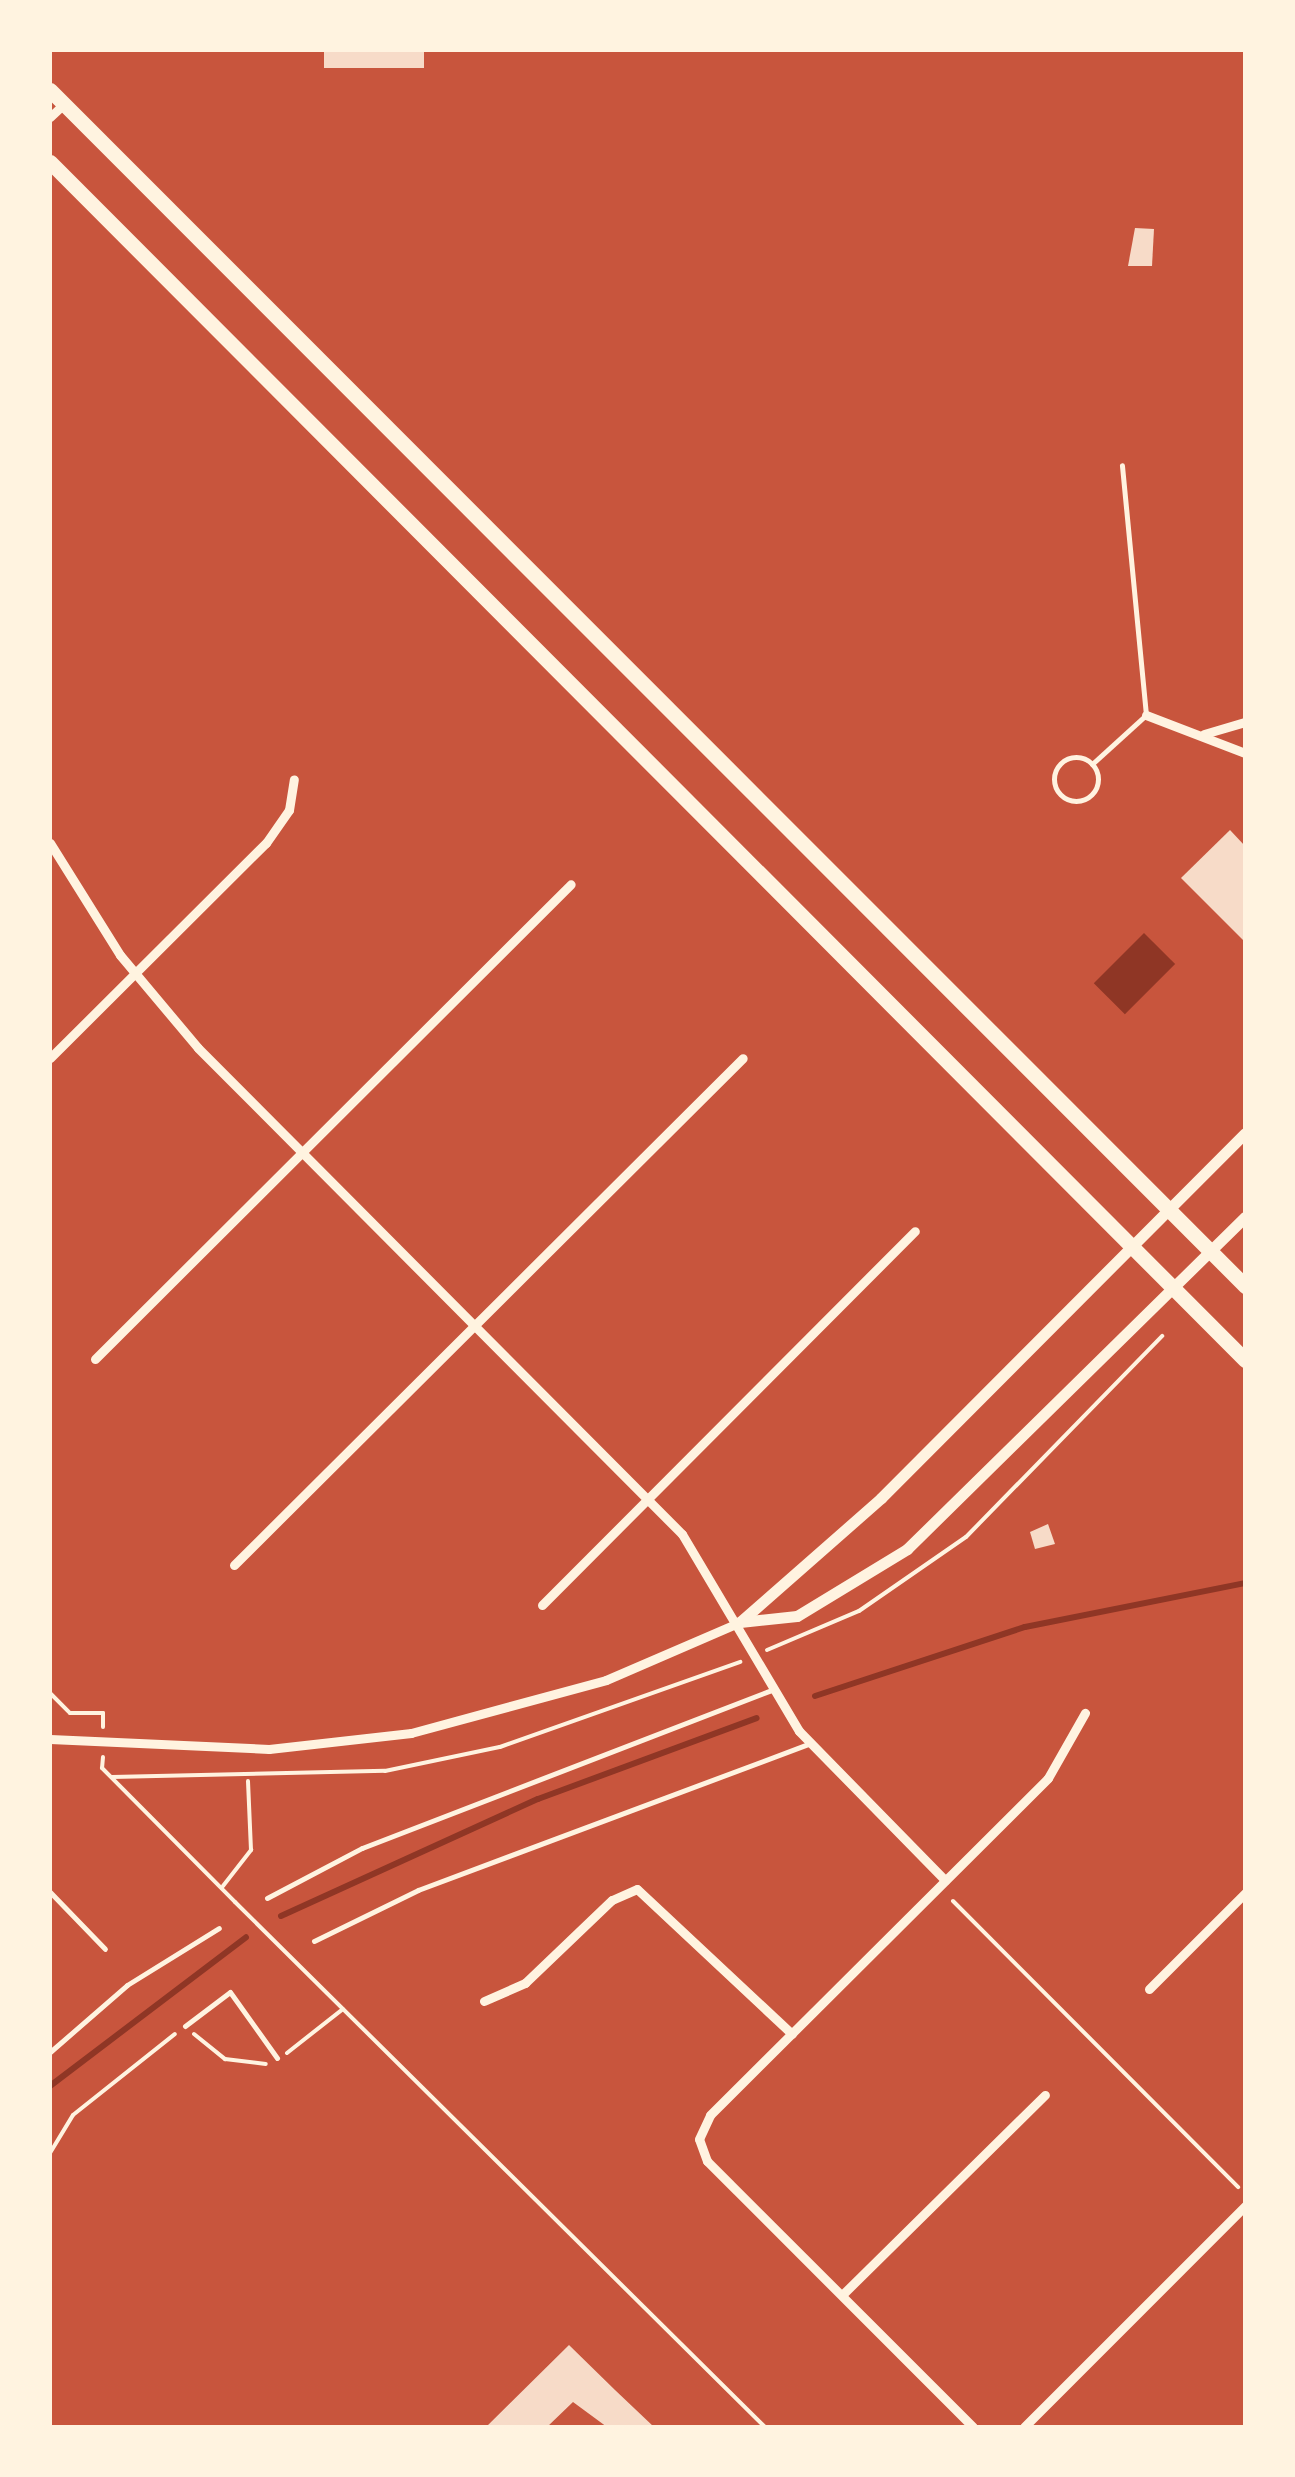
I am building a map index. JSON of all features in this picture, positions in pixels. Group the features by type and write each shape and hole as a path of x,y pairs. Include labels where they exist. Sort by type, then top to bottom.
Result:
{"main road":[{"path":"50,90 1245,1286"},
{"path":"50,162 1245,1360"}],"street":[{"path":"50,117 64,104"},
{"path":"1146,714 1245,753"},
{"path":"1204,734 1245,722"},
{"path":"50,1058 279,828 294,780"},
{"path":"50,843 134,974 302,1153 649,1498 740,1622 773,1693 799,1732 946,1880"},
{"path":"96,1359 571,884"},
{"path":"234,1565 743,1058"},
{"path":"740,1622 1135,1250 1245,1132"},
{"path":"50,1740 270,1748 411,1733 606,1680 740,1622 798,1616 894,1560 1245,1217"},
{"path":"542,1606 914,1231"},
{"path":"973,2427 707,2161 699,2138 710,2115 1048,1778 1085,1713"},
{"path":"484,2001 525,1983 612,1900 638,1889 792,2034"},
{"path":"1149,1989 1245,1894"},
{"path":"842,2295 1044,2095"},
{"path":"1024,2427 1245,2206"}],"lane":[{"path":"1092,764 1098,778 1090,797 1062,796 1054,784 1060,764 1092,764 1146,714 1122,466"},
{"path":"268,1898 362,1848 773,1693"},
{"path":"314,1941 418,1890 809,1744"},
{"path":"50,1892 105,1949"},
{"path":"50,2052 127,1985 219,1928"},
{"path":"185,2026 230,1992 277,2058"}],"path":[{"path":"777,1645 858,1611 966,1537 1162,1336"},
{"path":"112,1777 248,1781 385,1771 500,1748 725,1670"},
{"path":"50,1692 70,1713 102,1714"},
{"path":"102,1768 765,2427"},
{"path":"222,1888 251,1850 248,1781"},
{"path":"953,1901 1238,2187"},
{"path":"50,2154 73,2115 185,2026"}],"shaded area":[{"path":"1144,933 1175,964 1125,1014 1094,983"}],"building":[{"path":"324,50 424,50 424,68 324,68"},
{"path":"1135,228 1154,229 1152,266 1128,266"},
{"path":"1230,830 1245,846 1245,942 1181,878"},
{"path":"1048,1524 1055,1544 1035,1549 1030,1532"},
{"path":"569,2345 654,2427 607,2427 573,2402 547,2427 486,2427"}],"waterway":[{"path":"815,1696 1025,1627 1245,1583"},
{"path":"281,1916 538,1799 757,1718"},
{"path":"50,2086 246,1937"}]}
